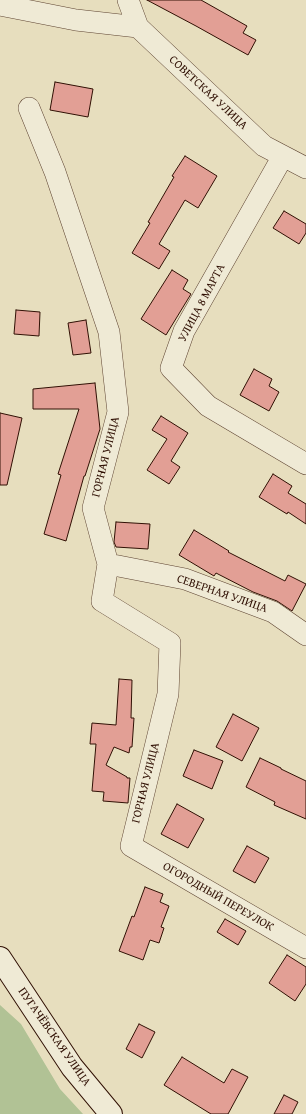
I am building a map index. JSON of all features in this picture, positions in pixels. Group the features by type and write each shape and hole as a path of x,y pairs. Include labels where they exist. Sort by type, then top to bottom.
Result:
{"main road":[{"name":"ПУГАЧЁВСКАЯ УЛИЦА","path":"0,958 72,1067 111,1114"}],"street":[{"name":"СОВЕТСКАЯ УЛИЦА","path":"128,0 138,27 264,146 306,168"},
{"path":"0,5 76,20 138,27"},
{"name":"ГОРНАЯ УЛИЦА","path":"29,108 55,172 109,332 118,412 93,508 108,564 102,601 170,643 168,694 131,846"},
{"name":"УЛИЦА 8 МАРТА","path":"283,156 184,331 171,368 208,406 306,464"},
{"name":"СЕВЕРНАЯ УЛИЦА","path":"108,564 184,579 273,612 306,635"},
{"name":"ОГОРОДНЫЙ ПЕРЕУЛОК","path":"131,846 306,948"}],"green space":[{"path":"0,1005 21,1024 60,1089 83,1114 0,1114"}],"building":[{"path":"147,0 201,0 247,26 243,33 256,40 248,55"},
{"path":"55,82 93,89 88,117 50,110"},
{"path":"185,156 217,176 198,208 185,200 159,244 170,251 159,269 132,253 150,223 148,222 174,177 172,176"},
{"path":"284,211 306,224 306,233 299,244 273,228"},
{"path":"172,270 188,280 183,289 191,294 166,335 141,319"},
{"path":"16,310 40,312 39,336 14,334"},
{"path":"86,320 91,353 73,355 68,323"},
{"path":"254,369 272,379 269,386 279,392 269,411 240,395"},
{"path":"95,383 100,429 84,476 66,541 44,534 61,475 58,474 79,409 33,409 33,389"},
{"path":"0,413 22,418 7,485 0,485"},
{"path":"161,416 188,433 171,461 180,467 169,484 147,470 167,439 152,430"},
{"path":"273,474 292,486 288,493 306,504 306,524 288,512 287,514 259,497"},
{"path":"116,522 150,524 148,549 116,547 114,542"},
{"path":"194,530 229,551 228,552 285,581 288,575 306,584 292,611 277,601 253,592 216,573 214,576 179,555"},
{"path":"119,679 132,680 131,718 134,718 132,747 130,747 129,753 114,747 106,765 127,778 130,778 128,803 103,801 104,792 92,791 96,744 90,744 92,723 116,725"},
{"path":"233,714 259,728 242,761 216,747"},
{"path":"194,750 223,761 212,789 183,776"},
{"path":"260,758 306,781 306,819 274,805 275,802 246,787"},
{"path":"177,804 204,819 188,848 161,834"},
{"path":"247,846 269,858 255,883 233,871"},
{"path":"145,887 163,894 160,902 169,906 161,927 164,928 159,943 150,940 143,960 119,951"},
{"path":"225,919 246,931 238,945 217,932"},
{"path":"287,955 306,967 306,984 295,1001 269,983"},
{"path":"139,1024 155,1032 142,1058 126,1049"},
{"path":"182,1057 224,1083 232,1069 248,1077 228,1114 211,1114 164,1085"},
{"path":"284,1095 298,1102 292,1114 274,1114"}]}
